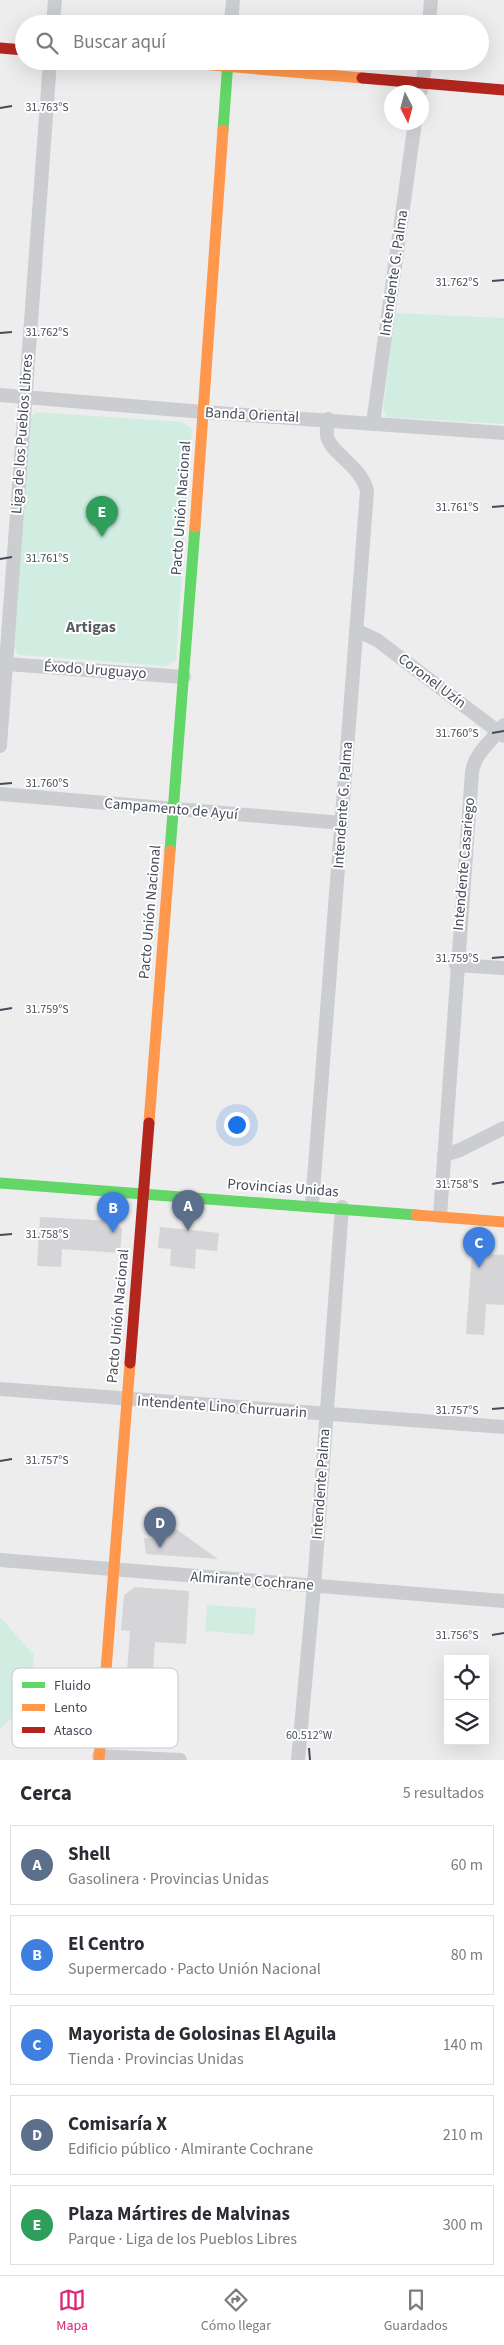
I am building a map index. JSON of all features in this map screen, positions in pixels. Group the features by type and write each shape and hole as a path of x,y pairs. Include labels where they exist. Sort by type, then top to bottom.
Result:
{"street":[{"path":"54,15 56,0"},
{"path":"232,15 233,0"},
{"path":"430,15 431,0"},
{"path":"0,48 15,49"},
{"name":"Liga de los Pueblos Libres","path":"0,746 49,70"},
{"name":"Pacto Unión Nacional","path":"106,1668 204,412 227,70"},
{"path":"276,70 398,85"},
{"path":"422,85 425,70"},
{"path":"429,88 504,90"},
{"name":"Intendente G. Palma","path":"373,423 414,130"},
{"name":"Banda Oriental","path":"0,395 204,412 328,419 504,433"},
{"name":"Intendente G. Palma","path":"312,1205 367,491 360,473 329,442 326,434 328,419"},
{"name":"Coronel Uzín","path":"356,630 377,640 502,731"},
{"name":"Éxodo Uruguayo","path":"6,664 184,677"},
{"name":"Intendente Casariego","path":"444,1155 456,965 473,764 480,753 502,731"},
{"name":"Campamento de Ayuí","path":"0,794 342,823"},
{"path":"456,965 504,968"},
{"path":"440,1216 444,1155 460,1150 504,1128"},
{"name":"Provincias Unidas","path":"0,1182 342,1207 504,1222"},
{"name":"Intendente Palma","path":"298,1760 314,1586 342,1207"},
{"name":"Intendente Lino Churruarin","path":"0,1389 504,1427"},
{"name":"Almirante Cochrane","path":"0,1560 114,1571 504,1601"},
{"path":"99,1758 180,1760"}],"green space":[{"path":"395,313 504,318 504,424 387,417 383,409"},
{"path":"36,412 183,422 192,429 176,660 166,666 19,655 12,644 28,420"},
{"path":"207,1605 256,1608 254,1635 205,1631"},
{"path":"0,1617 34,1655 33,1668 12,1668 12,1718 0,1729"}],"building":[{"path":"40,1217 114,1221 122,1229 120,1253 62,1249 61,1267 37,1266"},
{"path":"160,1227 219,1233 217,1251 196,1249 195,1269 170,1266 171,1249 158,1248"},
{"path":"472,1253 504,1255 504,1305 486,1304 484,1335 466,1334"},
{"path":"155,1514 218,1559 146,1554 144,1538 152,1539"},
{"path":"135,1587 189,1591 186,1644 155,1642 153,1668 127,1668 130,1631 121,1630 124,1595"}],"traffic: fast":[{"path":"223,130 227,70"},
{"path":"170,851 195,527"},
{"path":"0,1183 416,1215"}],"traffic: slow":[{"path":"270,70 362,78"},
{"path":"195,527 223,130"},
{"path":"149,1123 170,851"},
{"path":"416,1215 504,1222"},
{"path":"106,1668 130,1363"},
{"path":"99,1760 100,1748"}],"traffic: jam":[{"path":"0,48 15,49"},
{"path":"362,78 504,90"},
{"path":"130,1363 149,1123"}],"place":[{"name":"Plaza Mártires de Malvinas","path":"102,537"},
{"name":"Shell","path":"188,1231"},
{"name":"El Centro","path":"113,1233"},
{"name":"Mayorista de Golosinas El Aguila","path":"479,1268"},
{"name":"Comisaría X","path":"160,1548"}],"district":[{"name":"Artigas","path":"91,627"}]}
